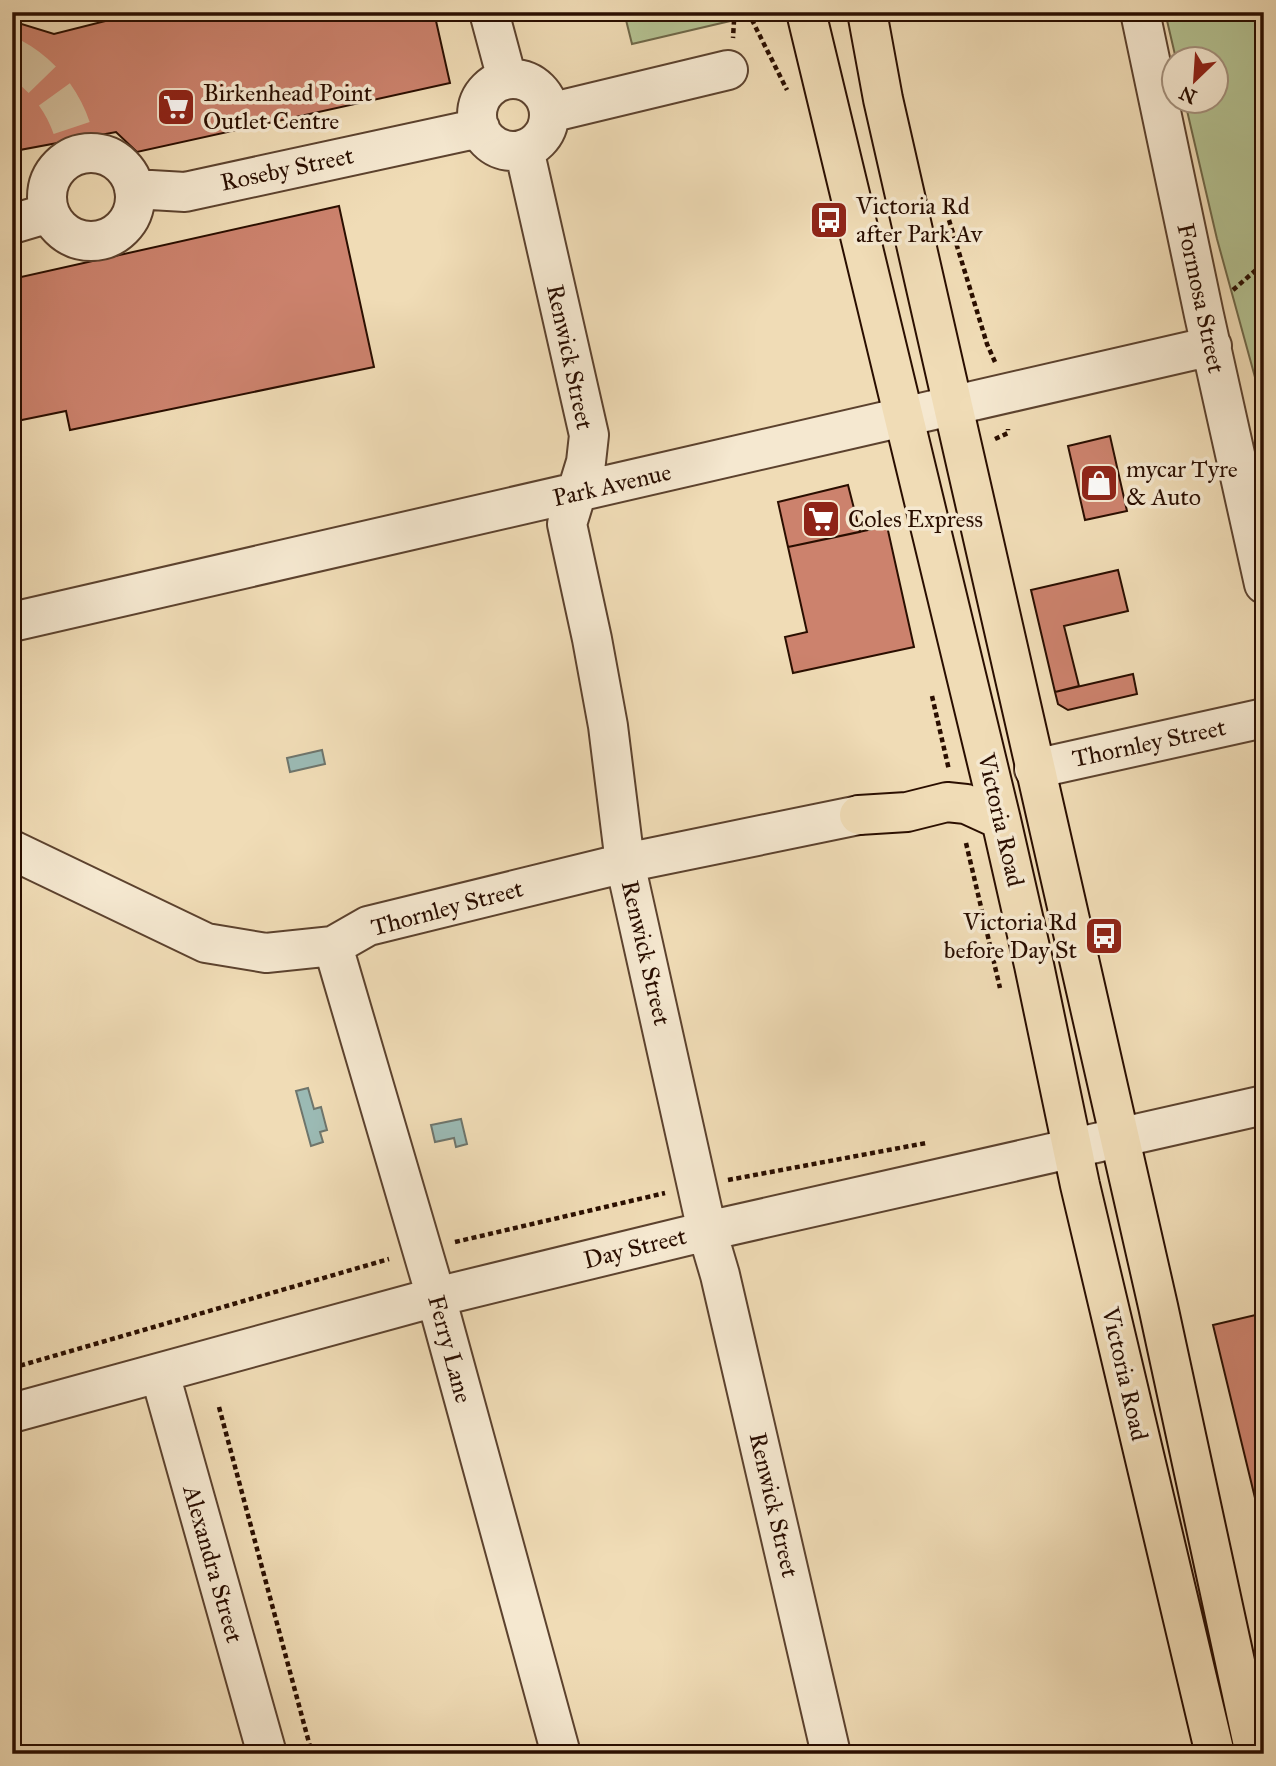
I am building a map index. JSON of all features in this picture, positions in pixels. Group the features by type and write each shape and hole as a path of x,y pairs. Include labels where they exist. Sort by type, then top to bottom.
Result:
{"highway":[{"name":"Victoria Road","path":"806,12 1001,820 1087,1217 1215,1754"},
{"name":"Victoria Road","path":"867,12 883,99 1119,1138 1255,1754"},
{"path":"859,815 907,812 947,802 966,804 1001,820"}],"street":[{"path":"489,12 507,79"},
{"name":"Formosa Street","path":"1140,12 1264,584"},
{"path":"549,113 728,70"},
{"path":"507,79 531,83 547,101 549,113 545,131 533,145 524,149 503,149 485,137 477,117 482,97 497,82 507,79"},
{"name":"Roseby Street","path":"134,189 185,192 480,128"},
{"path":"77,147 119,164 134,189 134,204 130,217 98,250 68,235 57,226 49,213 47,199 52,178 77,147"},
{"name":"Renwick Street","path":"524,149 589,435 586,462 567,524 608,726 625,863 707,1231 720,1275 831,1754"},
{"path":"12,224 49,213"},
{"name":"Park Avenue","path":"12,622 1212,346"},
{"name":"Thornley Street","path":"1034,769 1264,718"},
{"name":"Thornley Street","path":"12,850 206,943 267,953 332,946 368,926 625,863 859,815"},
{"name":"Ferry Lane","path":"332,946 436,1297 561,1754"},
{"name":"Day Street","path":"12,1413 436,1297 707,1231 1264,1105"},
{"name":"Alexandra Street","path":"160,1374 267,1754"}],"path":[{"path":"965,840 1000,988"},
{"path":"12,1368 421,1250 697,1186 938,1141"},
{"name":"Alexandra Street","path":"219,1407 313,1754"}],"green space":[{"path":"624,12 740,12 743,18 632,44"},
{"path":"1165,12 1264,12 1264,410 1217,239 1188,116 1230,116 1230,46 1173,46"}],"water":[{"path":"322,750 325,764 290,772 287,758"},
{"path":"308,1088 314,1109 321,1107 327,1130 320,1132 323,1142 311,1146 296,1091"},
{"path":"461,1119 467,1144 456,1147 454,1138 435,1142 431,1125"}],"building":[{"name":"Birkenhead Point Outlet Centre","path":"141,12 434,12 450,83 137,152 116,132 20,150 12,163 12,21 54,34"},
{"path":"12,165 19,187 12,188"},
{"path":"339,206 374,367 70,430 66,411 12,422 12,279"},
{"path":"1110,436 1127,511 1085,520 1068,446"},
{"path":"848,485 860,532 788,547 778,502"},
{"path":"887,526 914,647 793,673 785,637 807,632 788,547"},
{"path":"1118,570 1128,611 1064,626 1079,686 1055,692 1031,590"},
{"path":"1133,674 1137,694 1068,710 1058,704 1055,692"},
{"path":"1264,1313 1264,1535 1213,1325"}],"tunnel":[{"path":"12,57 34,72 53,92 66,115 75,140"}],"place":[{"name":"Birkenhead Point Outlet Centre","path":"176,107"},
{"name":"Victoria Rd after Park Av","path":"829,220"},
{"name":"mycar Tyre & Auto","path":"1099,483"},
{"name":"Coles Express","path":"821,519"},
{"name":"Victoria Rd before Day St","path":"1104,936"}]}
